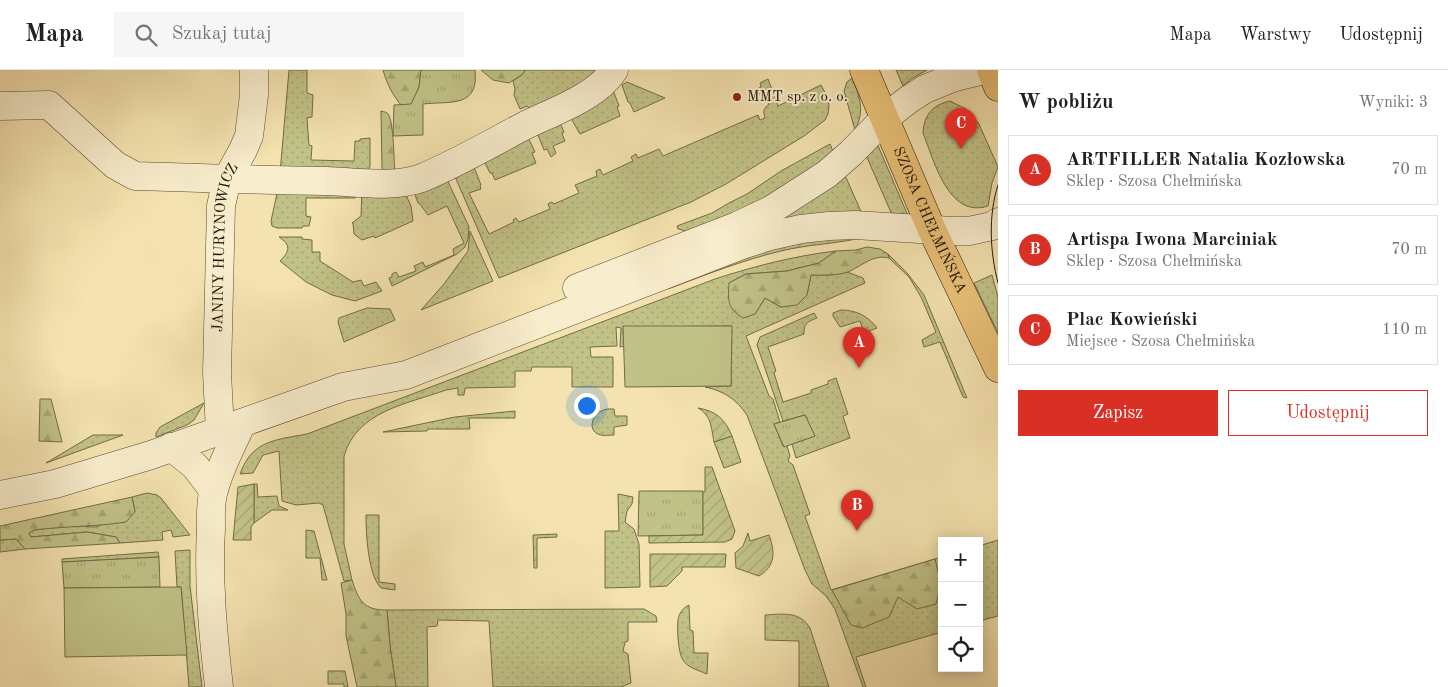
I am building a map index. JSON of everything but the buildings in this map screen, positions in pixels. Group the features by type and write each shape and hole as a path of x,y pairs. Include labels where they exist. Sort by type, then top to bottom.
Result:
{"main road":[{"name":"SZOSA CHEŁMIŃSKA","path":"864,70 932,230 998,368"},
{"path":"991,70 998,87"}],"street":[{"name":"JANINY HURYNOWICZ","path":"219,687 210,596 210,546 214,490 230,448 231,427 217,373 221,206 227,179 244,150 249,136 254,95 254,70"},
{"path":"0,106 48,105 115,165 135,176 391,183 414,181 461,160 586,96 607,80 614,70"},
{"path":"343,387 387,362 737,226 771,210 827,174 851,153 885,118 925,88 952,78 984,70"},
{"path":"0,495 55,484 171,448 343,387 406,374 742,245 770,236 801,229 838,226 969,231 992,226 998,222"},
{"path":"171,448 195,466 214,490"}],"green space":[{"path":"289,70 307,70 307,93 313,95 312,117 307,118 309,145 312,146 311,160 354,161 355,141 370,138 370,167 366,173 280,173"},
{"path":"383,70 421,70 419,87 411,105 401,105 390,89"},
{"path":"421,70 475,70 473,91 468,97 461,100 423,104 423,135 393,136 394,105 411,104 419,87"},
{"path":"481,70 525,70 523,74 509,83 493,80"},
{"path":"525,70 606,70 525,119 522,112 529,108 527,106 520,109 514,95 513,81 523,74"},
{"path":"896,70 927,70 903,86"},
{"path":"852,78 861,110 855,130 844,91 847,82"},
{"path":"768,79 778,106 821,85 828,98 829,106 825,120 804,136 726,184 691,202 499,278 453,172 472,162 481,189 469,193 489,234 514,222 513,220 516,218 519,222 550,209 548,204 552,202 554,204 579,193 575,185 597,176 596,171 600,169 603,175 633,161 631,157 636,154 638,158 659,149 663,156 758,115 760,120 765,118 764,110 769,104 767,100 763,101 757,89 761,87 760,83"},
{"path":"627,82 665,98 634,112 622,85"},
{"path":"613,90 619,106 617,107 620,116 580,134 568,113"},
{"path":"950,101 966,109 979,124 998,167 992,183 988,206 974,208 963,204 953,196 938,171 923,133 925,121 931,111 939,105"},
{"path":"381,111 388,113 390,118 395,176 384,171 382,168"},
{"path":"558,118 564,132 562,134 565,141 553,146 556,153 551,157 547,149 544,150 536,130"},
{"path":"527,135 535,152 532,153 536,163 495,180 482,157"},
{"path":"876,141 909,218 893,217 865,153"},
{"path":"830,144 835,156 795,185 694,233 678,229 677,226 712,213 747,194 781,171"},
{"path":"844,173 863,216 782,223 780,217"},
{"path":"445,175 469,227 465,247 457,254 392,286 389,278 392,277 392,274 396,272 399,277 416,271 414,266 423,262 425,267 454,255 453,249 464,243 447,206 428,215 418,203 414,192"},
{"path":"278,189 356,190 355,198 306,198 306,216 311,217 309,226 303,226 302,228 277,228 272,226 271,221"},
{"path":"362,189 406,195 411,206 413,221 375,238 374,236 362,240 354,234 352,223 361,216"},
{"path":"470,231 493,281 421,310 444,284 468,251"},
{"path":"279,237 302,237 302,239 312,240 312,252 320,252 320,261 353,282 361,280 364,286 376,282 382,291 355,301 332,295 306,282 280,261 288,248 286,243"},
{"path":"865,237 767,255 724,268 668,289 672,280 804,239"},
{"path":"867,247 880,249 888,254 889,258 873,259 848,272 830,275 811,275 807,295 797,305 781,307 765,298 755,314 743,318 731,307 729,283 746,274 787,271 819,263 836,251 856,250"},
{"path":"836,251 819,263 787,271 746,274 729,283 755,314 765,298 781,307 807,295 811,275 847,272 863,278 865,283 746,336 769,396 773,399 780,422 774,424 783,446 787,446 790,456 788,461 793,465 810,514 805,516 831,590 938,558 938,633 856,657 866,687 863,687 835,609 826,596 812,584 805,570 747,415 729,396 705,387 731,386 731,326 623,327 624,346 620,347 621,328 616,327 617,346 590,347 591,357 613,357 613,387 572,387 572,367 532,367 531,371 515,371 515,387 465,388 464,395 458,395 458,388 446,390 400,405 372,419 360,429 351,441 344,456 344,544 352,580 344,581 323,505 319,503 296,505 282,501 279,451 263,455 253,473 240,474 251,454 266,443 307,434 715,279 775,262"},
{"path":"888,254 907,273 924,295 967,398 963,397 940,342 924,347 922,340 936,332 921,297 909,277 889,258"},
{"path":"992,275 998,297 998,333 974,283"},
{"path":"367,308 390,309 395,320 344,342 338,322 339,318"},
{"path":"841,310 852,311 861,315 870,320 877,328 864,333 860,321 840,327 833,313"},
{"path":"814,313 817,318 806,324 804,334 768,347 776,371 774,373 783,402 811,393 811,390 828,384 828,381 836,378 848,414 843,416 850,438 796,458 792,444 815,436 805,415 783,421 757,345 760,337"},
{"path":"623,326 732,326 731,386 625,387"},
{"path":"40,399 51,399 62,442 39,441"},
{"path":"204,403 194,420 187,425 156,437 160,427"},
{"path":"698,408 710,411 723,420 732,436 714,442 708,419 703,411"},
{"path":"607,409 614,409 615,416 627,416 627,425 614,427 614,435 603,435 593,430 592,422 594,418 597,414"},
{"path":"515,411 515,418 469,418 470,429 383,432 455,417"},
{"path":"805,415 815,436 784,447 774,424"},
{"path":"93,435 123,435 46,463"},
{"path":"732,436 741,462 724,468 714,442"},
{"path":"705,467 712,467 735,531 732,539 725,542 649,543 649,536 703,535"},
{"path":"254,484 257,484 258,497 277,496 279,506 288,510 272,510 254,523"},
{"path":"254,484 254,523 251,527 251,540 233,540 238,487"},
{"path":"639,491 703,491 703,535 638,536"},
{"path":"147,493 161,498 190,535 173,537 171,530 162,532 163,540 120,543 116,537 87,532 31,537 29,533 34,530 69,526 96,527 135,511 132,497"},
{"path":"618,494 633,497 625,522 634,529 639,544 640,587 605,588 605,531 619,531"},
{"path":"132,497 135,512 126,522 34,530 29,533 31,537 87,532 116,537 120,543 25,549 16,539 0,540 0,526"},
{"path":"366,515 379,515 379,582 395,584 395,590 381,588 373,574 369,554"},
{"path":"306,530 314,531 327,580 322,580 320,558 306,558"},
{"path":"748,533 750,541 769,535 771,541 773,558 769,568 759,576 736,568 735,553 743,546"},
{"path":"557,534 557,537 537,538 537,568 534,568 533,535"},
{"path":"16,539 25,549 0,552 0,540"},
{"path":"998,540 998,616 983,620 983,582 983,545"},
{"path":"190,550 190,586 202,687 189,687 181,587 177,587 175,551"},
{"path":"158,552 159,557 62,562 62,559"},
{"path":"650,554 726,554 725,567 682,567 682,571 667,586 650,587"},
{"path":"159,557 160,587 64,588 62,562"},
{"path":"935,559 938,572 938,596 936,604 917,609 898,597 889,617 862,628 851,625 832,590"},
{"path":"352,580 357,594 363,603 372,608 387,610 396,687 357,687 346,636 346,614 341,583"},
{"path":"181,587 187,655 65,657 64,588"},
{"path":"689,605 690,630 693,631 694,653 708,653 707,674 688,665 681,657 678,620 679,615"},
{"path":"644,609 656,616 657,622 628,622 628,641 625,642 623,651 628,654 631,683 621,687 493,687 489,621 438,620 437,626 427,627 428,687 396,687 387,610"},
{"path":"765,615 796,616 806,623 810,628 829,687 799,687 799,641 765,640"},
{"path":"328,671 345,671 348,687 344,687 344,684 328,684"}],"tram line":[{"path":"998,185 991,221 993,259 998,283"}],"place":[{"name":"MMT sp. z o. o.","path":"737,97"},
{"name":"Plac Kowieński","path":"961,149"},
{"name":"ARTFILLER Natalia Kozłowska","path":"859,368"},
{"name":"Artispa Iwona Marciniak","path":"857,531"}]}
